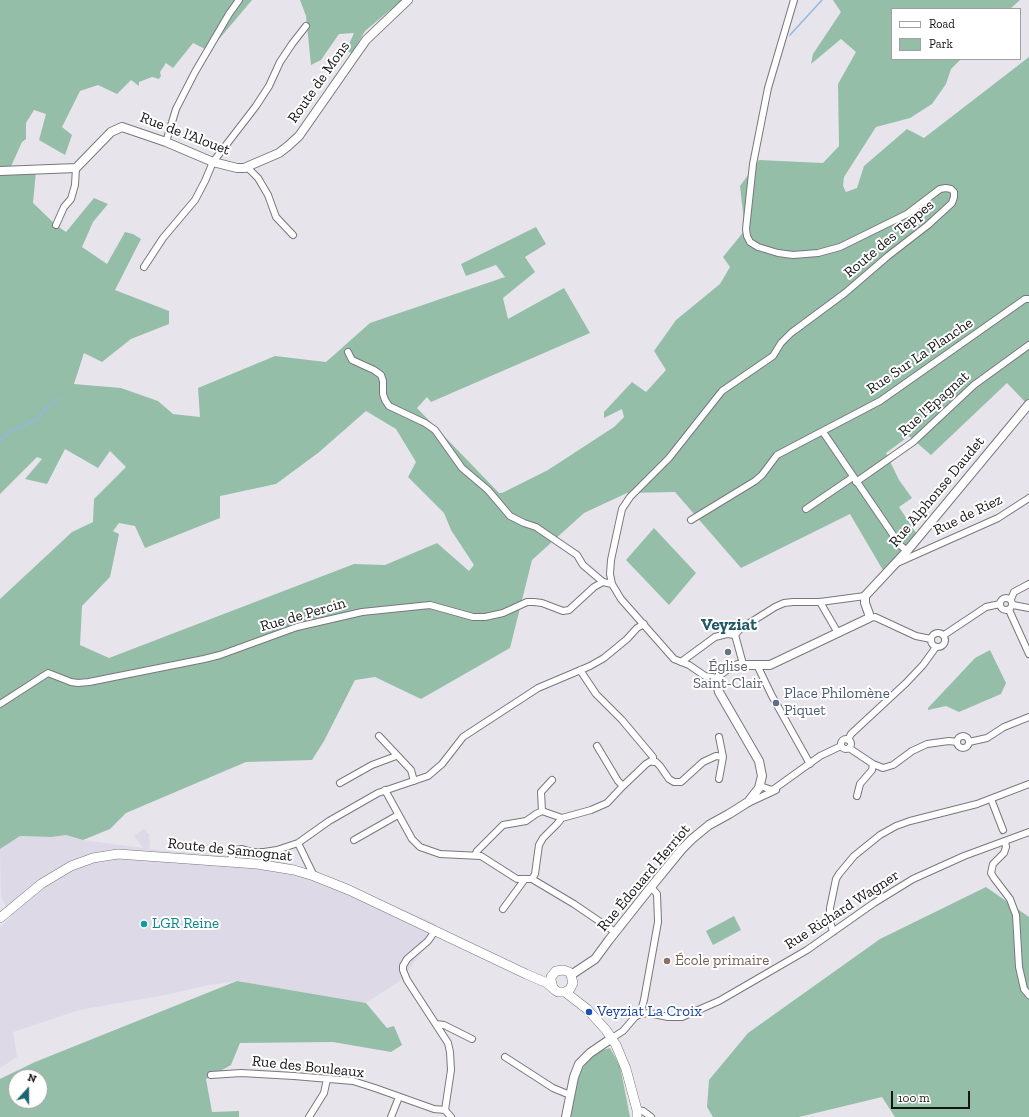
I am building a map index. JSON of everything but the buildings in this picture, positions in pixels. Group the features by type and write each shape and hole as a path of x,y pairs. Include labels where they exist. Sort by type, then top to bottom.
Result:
{"main road":[{"name":"Route de Samognat","path":"0,918 41,884 71,866 93,858 118,854 230,861 271,866 314,876 350,890 547,983 553,988"},
{"path":"572,979 570,989 565,992 558,992 553,988 551,980 553,974 559,970 569,972 572,979 574,989 587,1009 612,1038 620,1052 626,1069 637,1114"},
{"name":"Route de Samognat","path":"526,974 553,974"},
{"path":"565,992 587,1009"}],"street":[{"path":"166,142 176,109 195,72 229,14 239,0"},
{"name":"Route de Mons","path":"244,168 278,153 299,136 366,40 408,0"},
{"name":"Route des Teppes","path":"612,584 610,574 611,560 622,509 630,497 669,458 713,400 732,383 765,363 773,356 782,343 799,325 845,293 888,256 928,225 952,202 954,197 954,192 951,189 940,189 907,214 840,247 818,253 793,255 758,247 750,242 746,229 753,164 768,88 794,0"},
{"path":"144,267 163,238 194,200 213,162 248,118 269,86 280,62 306,26"},
{"name":"Rue de l'Alouet","path":"76,168 111,132 122,126 166,142 213,162 237,168 244,168"},
{"path":"0,171 76,168 75,185 71,199 64,207 56,225"},
{"path":"244,168 249,169 258,178 268,195 276,217 293,235"},
{"name":"Rue Sur La Planche","path":"691,520 755,481 762,475 777,455 880,401 1019,304 1029,299"},
{"name":"Rue l'Epagnat","path":"806,509 913,442 974,385 1029,345"},
{"path":"348,352 352,360 374,370 381,375 383,381 383,394 389,406 425,423 435,430 462,468 488,490 510,516 536,527 577,555 583,565 603,582 612,584 621,598 674,659 689,665 705,676 718,678"},
{"name":"Rue Alphonse Daudet","path":"865,596 896,564 1029,404"},
{"path":"823,432 900,545 907,551"},
{"name":"Rue de Riez","path":"896,564 998,518 1029,498"},
{"name":"Rue de Percin","path":"0,704 48,673 71,682 89,682 210,658 297,627 362,612 430,605 473,616 485,617 503,613 527,602 542,602 563,611 569,610 594,587 603,582"},
{"path":"1029,584 1014,592 1011,604 1029,654"},
{"path":"736,634 740,629 784,603 846,600 865,596 865,603 869,618"},
{"path":"944,635 986,608 1000,604 1001,600 1004,598 1011,604 1029,608"},
{"path":"820,602 838,633"},
{"path":"1000,604 1003,609 1011,604"},
{"path":"781,785 772,790 760,786 762,772 759,761 718,692 717,686 720,674 728,668 743,664 770,665 869,618 875,617 916,636 931,639"},
{"path":"230,861 235,850 242,849 252,852 264,852 277,850 298,843 329,821 384,790 428,776 438,769 463,737 538,688 594,664 610,654 627,639 636,628 644,624"},
{"path":"931,639 935,633 944,635"},
{"path":"681,662 715,636 736,634"},
{"path":"736,634 743,664"},
{"path":"931,639 932,643 936,646 941,646 944,644 946,639 944,635"},
{"path":"848,740 851,734 906,683 923,665 936,646"},
{"path":"757,665 772,696 810,764"},
{"path":"580,670 596,694 622,720 653,756 653,762"},
{"path":"841,746 846,749 849,748 873,764 883,768 893,765 912,751 927,744 949,741 957,742 958,738 963,736 968,738 969,742 987,738 1004,727 1029,717"},
{"path":"379,736 396,756 411,770 414,781"},
{"path":"719,737 723,757 719,779"},
{"path":"841,746 841,742 843,740 848,740"},
{"path":"848,740 851,744 849,748"},
{"path":"598,746 618,781 623,786"},
{"path":"744,804 770,794 824,753 841,746"},
{"path":"340,783 372,765 396,756"},
{"path":"476,855 477,851 503,826 526,822 542,811 562,818 591,810 607,803 646,764 653,762 660,766 669,780 681,782 704,762 716,756 723,757"},
{"path":"857,796 860,784 872,770 873,764"},
{"path":"542,811 541,792 552,780"},
{"path":"833,932 830,921 830,908 836,879 854,856 880,835 896,826 917,819 977,804 1029,784"},
{"name":"Rue Édouard Herriot","path":"572,979 595,959 682,849 702,831 744,804 754,795 760,786"},
{"path":"384,790 412,839 420,847 440,854 476,855 513,877 529,879 574,904 615,932"},
{"path":"990,799 1003,830"},
{"path":"354,840 398,815"},
{"path":"503,909 535,874 539,845 543,838 558,824 562,818"},
{"name":"Rue Richard Wagner","path":"640,1014 649,1012 676,1018 689,1015 746,986 807,950 894,890 913,879 958,858 1029,832"},
{"path":"1004,841 1006,850 993,864 991,873 1010,899 1016,914 1018,967 1024,989 1029,995"},
{"path":"298,843 314,876"},
{"path":"566,1117 574,1077 579,1064 590,1053 623,1031 635,1017 640,1014 644,1000 658,922 656,892 651,887"},
{"path":"435,931 428,941 406,959 403,970 407,980 448,1043 451,1070 445,1110 451,1117"},
{"path":"436,1024 444,1025 472,1039"},
{"path":"505,1057 553,1088 570,1095"},
{"name":"Rue des Bouleaux","path":"211,1075 240,1073 353,1081 434,1109 445,1110"},
{"path":"309,1117 324,1093 327,1079"},
{"path":"391,1117 399,1097"},
{"path":"637,1114 643,1111 651,1117"}],"shaded area":[{"path":"144,829 150,836 148,838 150,841 149,849 277,860 319,873 436,924 436,933 401,980 366,1003 237,981 204,986 166,995 79,1010 13,1032 17,1057 0,1068 0,927 11,917 1,897 0,849 19,836 52,837 66,835 83,840 143,848 134,836"}],"green space":[{"path":"0,0 252,0 209,51 193,43 173,68 166,63 160,72 161,76 159,79 152,77 139,82 139,86 131,80 117,94 98,85 80,91 62,127 72,135 65,155 39,140 46,114 34,110 26,123 26,139 22,142 8,173 36,171 33,203 56,225 66,232 94,198 108,204 93,222 82,247 107,264 125,232 133,234 141,239 115,290 169,311 169,324 131,339 102,362 84,353 74,384 121,388 158,401 173,414 200,417 198,388 275,356 326,362 370,323 505,277 496,265 466,276 461,264 536,227 546,244 525,257 535,272 503,298 508,319 564,288 590,333 431,402 427,397 417,408 499,493 502,493 548,470 614,427 624,417 622,409 604,418 604,412 632,382 646,392 666,370 654,351 676,320 720,284 730,267 723,257 745,230 740,186 759,160 823,163 839,146 838,84 856,52 841,39 811,64 813,54 841,12 833,0 1020,0 1011,8 891,8 891,60 960,60 951,69 946,84 932,104 910,118 876,127 844,177 843,186 846,192 857,188 864,166 907,129 924,138 1029,57 1029,406 1007,383 931,455 909,436 886,453 899,480 912,498 899,507 916,533 884,572 850,514 741,568 675,492 627,493 584,513 532,560 510,648 421,699 375,677 355,680 324,741 312,760 246,762 126,813 110,829 83,840 66,835 52,837 20,836 0,849 0,599 72,532 93,522 94,499 126,467 110,451 98,468 65,449 47,484 25,479 42,459 37,457 0,494","holes":["366,411 396,429 416,462 408,477 444,513 451,530 474,565 469,571 437,543 385,565 354,564 109,658 80,645 82,606 110,577 119,534 113,531 119,523 135,526 145,548 220,518 220,496 276,484 318,453"]},
{"path":"300,0 402,0 365,31 352,53 346,51 354,33 339,34 321,60 311,65 306,16"},
{"path":"654,528 696,573 669,605 626,560"},
{"path":"990,650 1006,683 1001,694 959,712 946,706 928,710 928,708 975,658"},
{"path":"986,887 1029,917 1029,1117 895,1117 882,1097 799,1117 713,1117 707,1107 709,1080 748,1033 880,939"},
{"path":"734,916 741,930 713,945 706,931"},
{"path":"237,981 366,1003 387,1028 394,1026 402,1045 391,1052 333,1042 240,1043 231,1065 206,1079 212,1112 239,1111 239,1117 0,1117 0,1079 8,1075 8,1109 48,1109 48,1069 21,1069"},
{"path":"610,1048 620,1066 630,1117 569,1117 577,1076 596,1052"}],"waterway":[{"path":"790,35 822,0"},
{"path":"0,441 10,432 36,420 46,408 60,398"}],"place":[{"name":"Église Saint-Clair","path":"728,652"},
{"name":"Place Philomène Piquet","path":"776,703"},
{"name":"LGR Reine","path":"144,924"},
{"name":"École primaire","path":"667,961"},
{"name":"Veyziat La Croix","path":"589,1012"}],"district":[{"name":"Veyziat","path":"729,625"}]}
